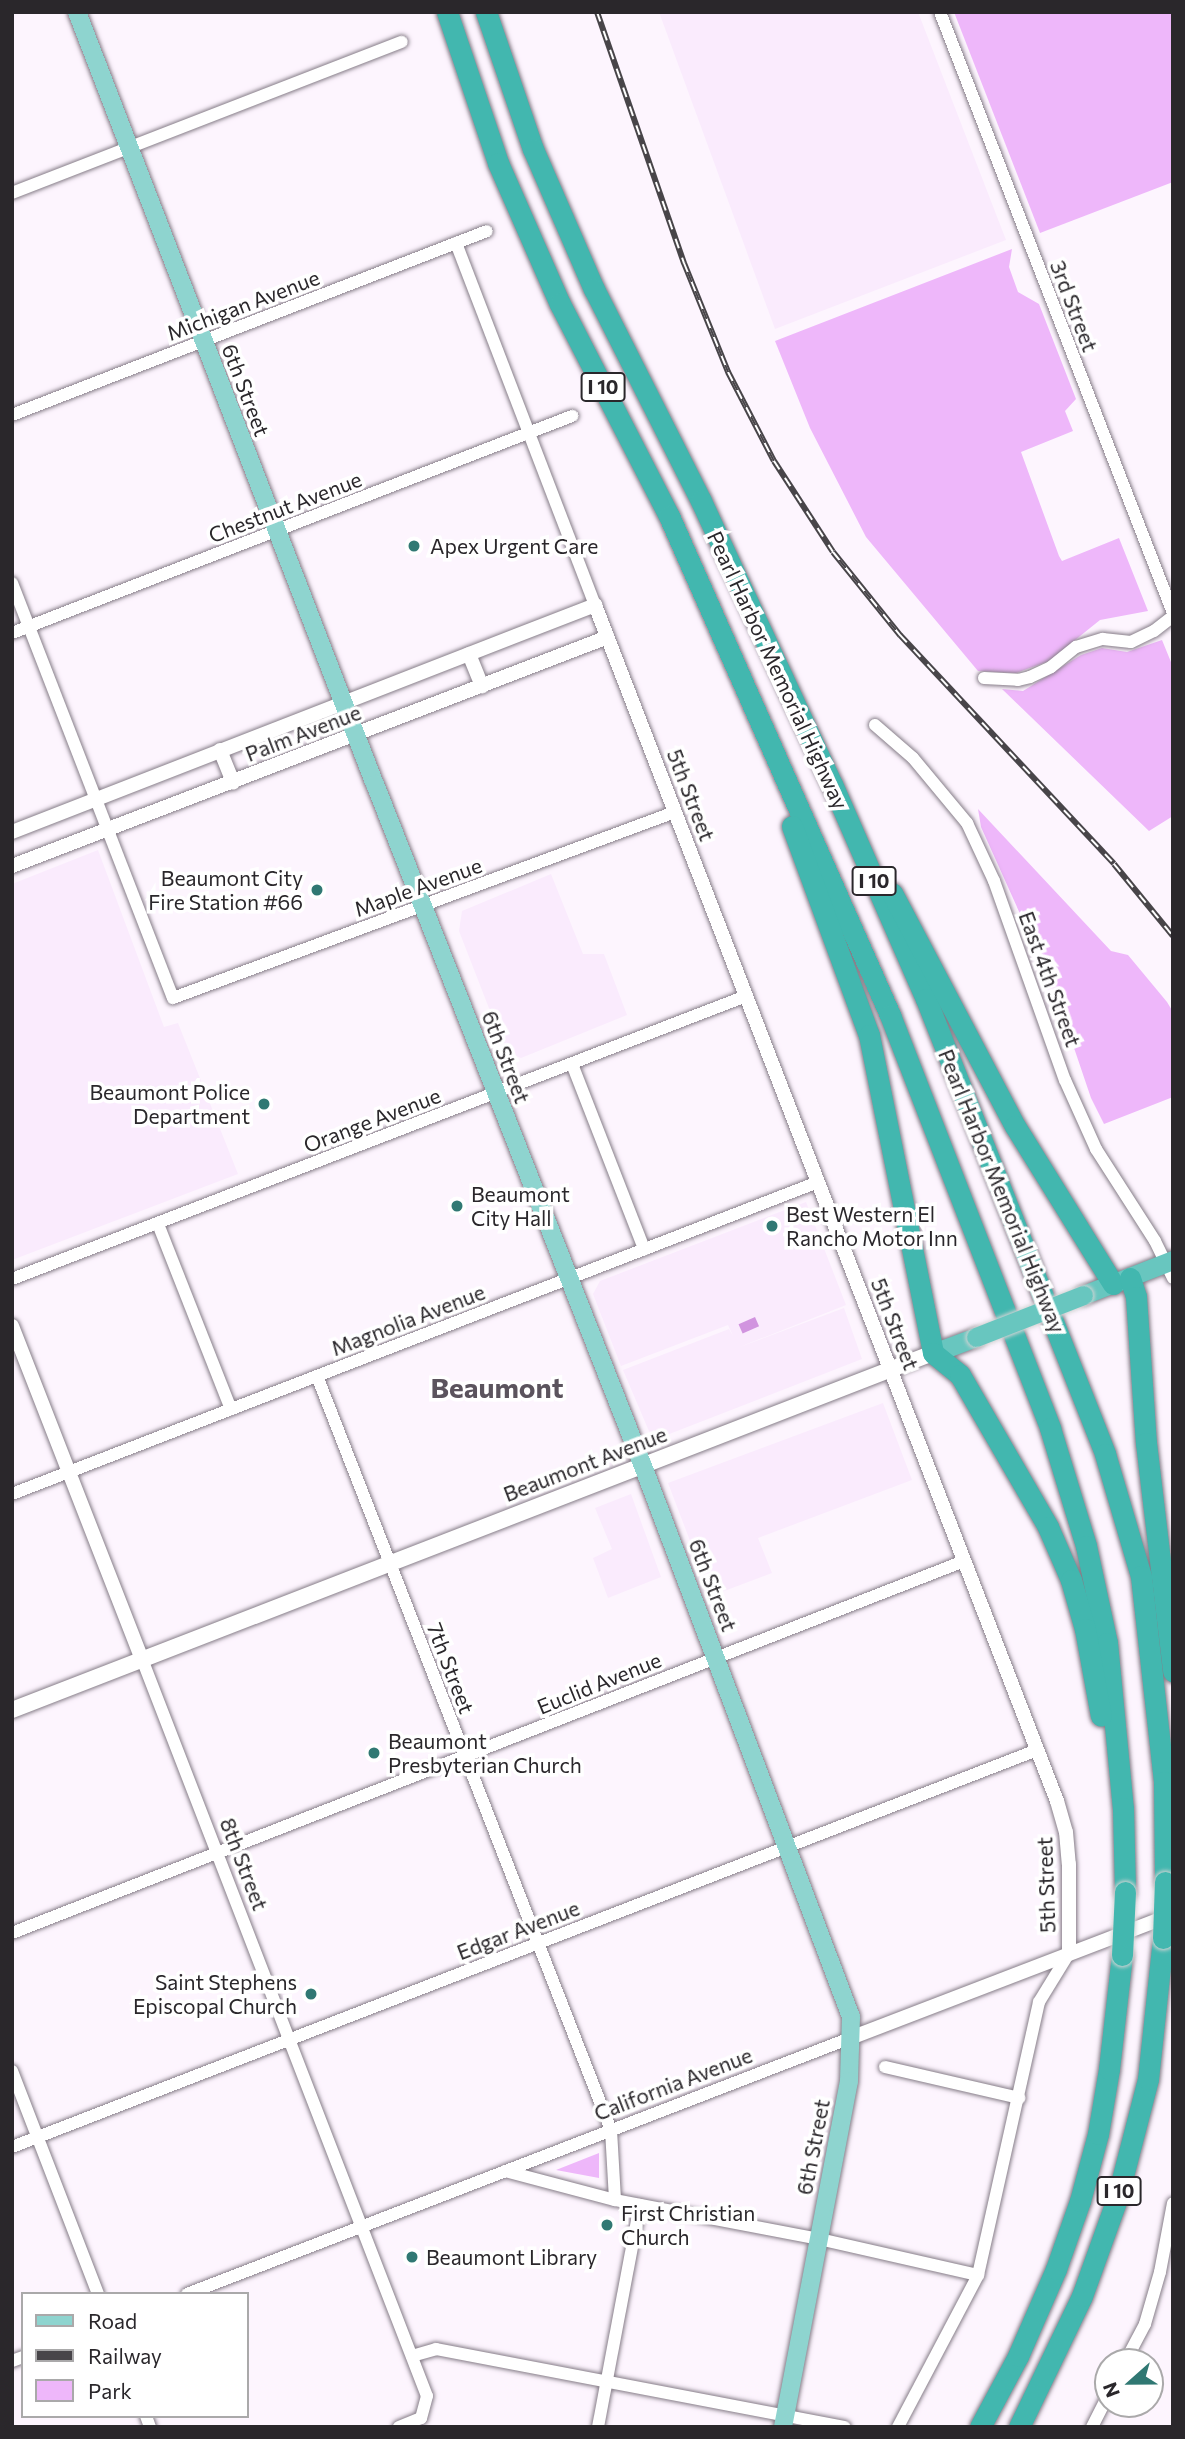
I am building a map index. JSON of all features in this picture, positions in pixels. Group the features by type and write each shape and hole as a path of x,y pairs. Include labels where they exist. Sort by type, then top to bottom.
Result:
{"highway":[{"name":"Pearl Harbor Memorial Highway","path":"447,12 510,189 561,304 669,516 890,1015 1050,1428 1086,1546 1107,1643 1118,1743 1125,1882 1122,1955 1109,2069 1098,2134 1080,2201 1056,2269 1018,2356 980,2427"},
{"name":"Pearl Harbor Memorial Highway","path":"486,12 533,149 594,289 701,501 832,784 926,999 1105,1454 1140,1576 1164,1782 1163,1938 1148,2079 1117,2199 1082,2296 1019,2427"},
{"path":"774,757 788,816 869,1035 933,1353 960,1374 1048,1527 1071,1580 1097,1684 1125,1882"},
{"path":"832,784 919,941 1014,1126 1122,1281 1136,1297 1146,1443 1173,1671"},
{"name":"Beaumont Avenue","path":"933,1353 1083,1295 1170,1267"},
{"path":"1164,1782 1173,1745"}],"main road":[{"name":"6th Street","path":"77,12 276,531 643,1466 844,1993 853,2037 849,2081 784,2421"},
{"name":"Beaumont Avenue","path":"12,1710 933,1353"}],"street":[{"name":"3rd Street","path":"940,12 1173,614"},
{"path":"12,193 402,42"},
{"name":"Michigan Avenue","path":"12,415 487,231"},
{"name":"5th Street","path":"456,243 1037,1750 1066,1832 1069,1953 1039,2002 978,2275 898,2427"},
{"name":"Chestnut Avenue","path":"12,633 572,416"},
{"path":"12,583 108,829"},
{"name":"Palm Avenue","path":"12,832 595,605"},
{"path":"984,678 1018,680 1030,677 1051,667 1076,647 1103,639 1132,642 1154,631 1173,614"},
{"name":"Palm Avenue","path":"12,866 608,636"},
{"path":"469,654 482,686"},
{"name":"East 4th Street","path":"874,726 913,758 967,823 995,881 1065,1080 1096,1149 1170,1267"},
{"path":"220,750 233,782"},
{"name":"Maple Avenue","path":"108,829 173,998 675,812"},
{"name":"Orange Avenue","path":"12,1279 746,996"},
{"path":"572,1064 644,1249"},
{"name":"Magnolia Avenue","path":"12,1494 818,1182"},
{"path":"158,1224 231,1409"},
{"name":"8th Street","path":"12,1326 428,2396 421,2418 399,2427"},
{"name":"7th Street","path":"317,1376 611,2130 615,2200"},
{"name":"Euclid Avenue","path":"12,1933 964,1561"},
{"name":"Edgar Avenue","path":"12,2147 1037,1750"},
{"name":"California Avenue","path":"192,2292 1173,1914"},
{"path":"885,2067 1019,2098"},
{"path":"12,2071 97,2292"},
{"path":"505,2171 615,2200 819,2239 978,2275"},
{"path":"1132,2348 1149,2311 1160,2273 1173,2203"},
{"path":"598,2427 640,2205"},
{"path":"412,2356 436,2349 607,2380 784,2421 845,2427"}],"shaded area":[{"path":"659,12 918,12 1006,240 775,329"},
{"path":"98,850 164,1027 178,1023 238,1174 12,1260 12,884"},
{"path":"551,874 583,954 604,954 627,1015 521,1058 506,1052 459,931 462,911"},
{"path":"806,1202 846,1305 737,1348 844,1308 862,1359 659,1438 651,1436 623,1370 729,1329 733,1336 728,1325 621,1366 593,1294 600,1281"},
{"path":"755,1317 759,1326 743,1333 739,1324"},
{"path":"883,1403 912,1480 758,1538 772,1573 711,1596 668,1483"},
{"path":"631,1494 661,1577 608,1598 593,1558 612,1549 595,1508"}],"green space":[{"path":"954,12 1173,12 1173,182 1040,233"},
{"path":"1012,249 1009,267 1018,292 1039,304 1076,399 1065,411 1073,431 1021,452 1059,556 1062,561 1119,538 1148,611 1100,620 1049,661 1016,673 978,671 866,537 810,428 775,341"},
{"path":"1162,640 1173,667 1173,816 1149,831 1002,689 1023,691 1081,655 1102,648 1127,652"},
{"path":"978,809 1111,951 1128,955 1167,1002 1173,1012 1173,1097 1104,1124 1091,1098 1072,1042 1049,995 1021,916 981,827"},
{"path":"599,2153 599,2178 556,2170"}],"railway":[{"path":"597,12 684,263 728,372 774,461 833,552 900,635 1114,864 1173,936"}],"place":[{"name":"Apex Urgent Care","path":"414,546"},
{"name":"Beaumont City Fire Station #66","path":"317,890"},
{"name":"Beaumont Police Department","path":"264,1104"},
{"name":"Beaumont City Hall","path":"457,1206"},
{"name":"Best Western El Rancho Motor Inn","path":"772,1226"},
{"name":"Beaumont Presbyterian Church","path":"374,1753"},
{"name":"Saint Stephens Episcopal Church","path":"311,1994"},
{"name":"First Christian Church","path":"607,2225"},
{"name":"Beaumont Library","path":"412,2257"}],"district":[{"name":"Beaumont","path":"497,1387"}]}
